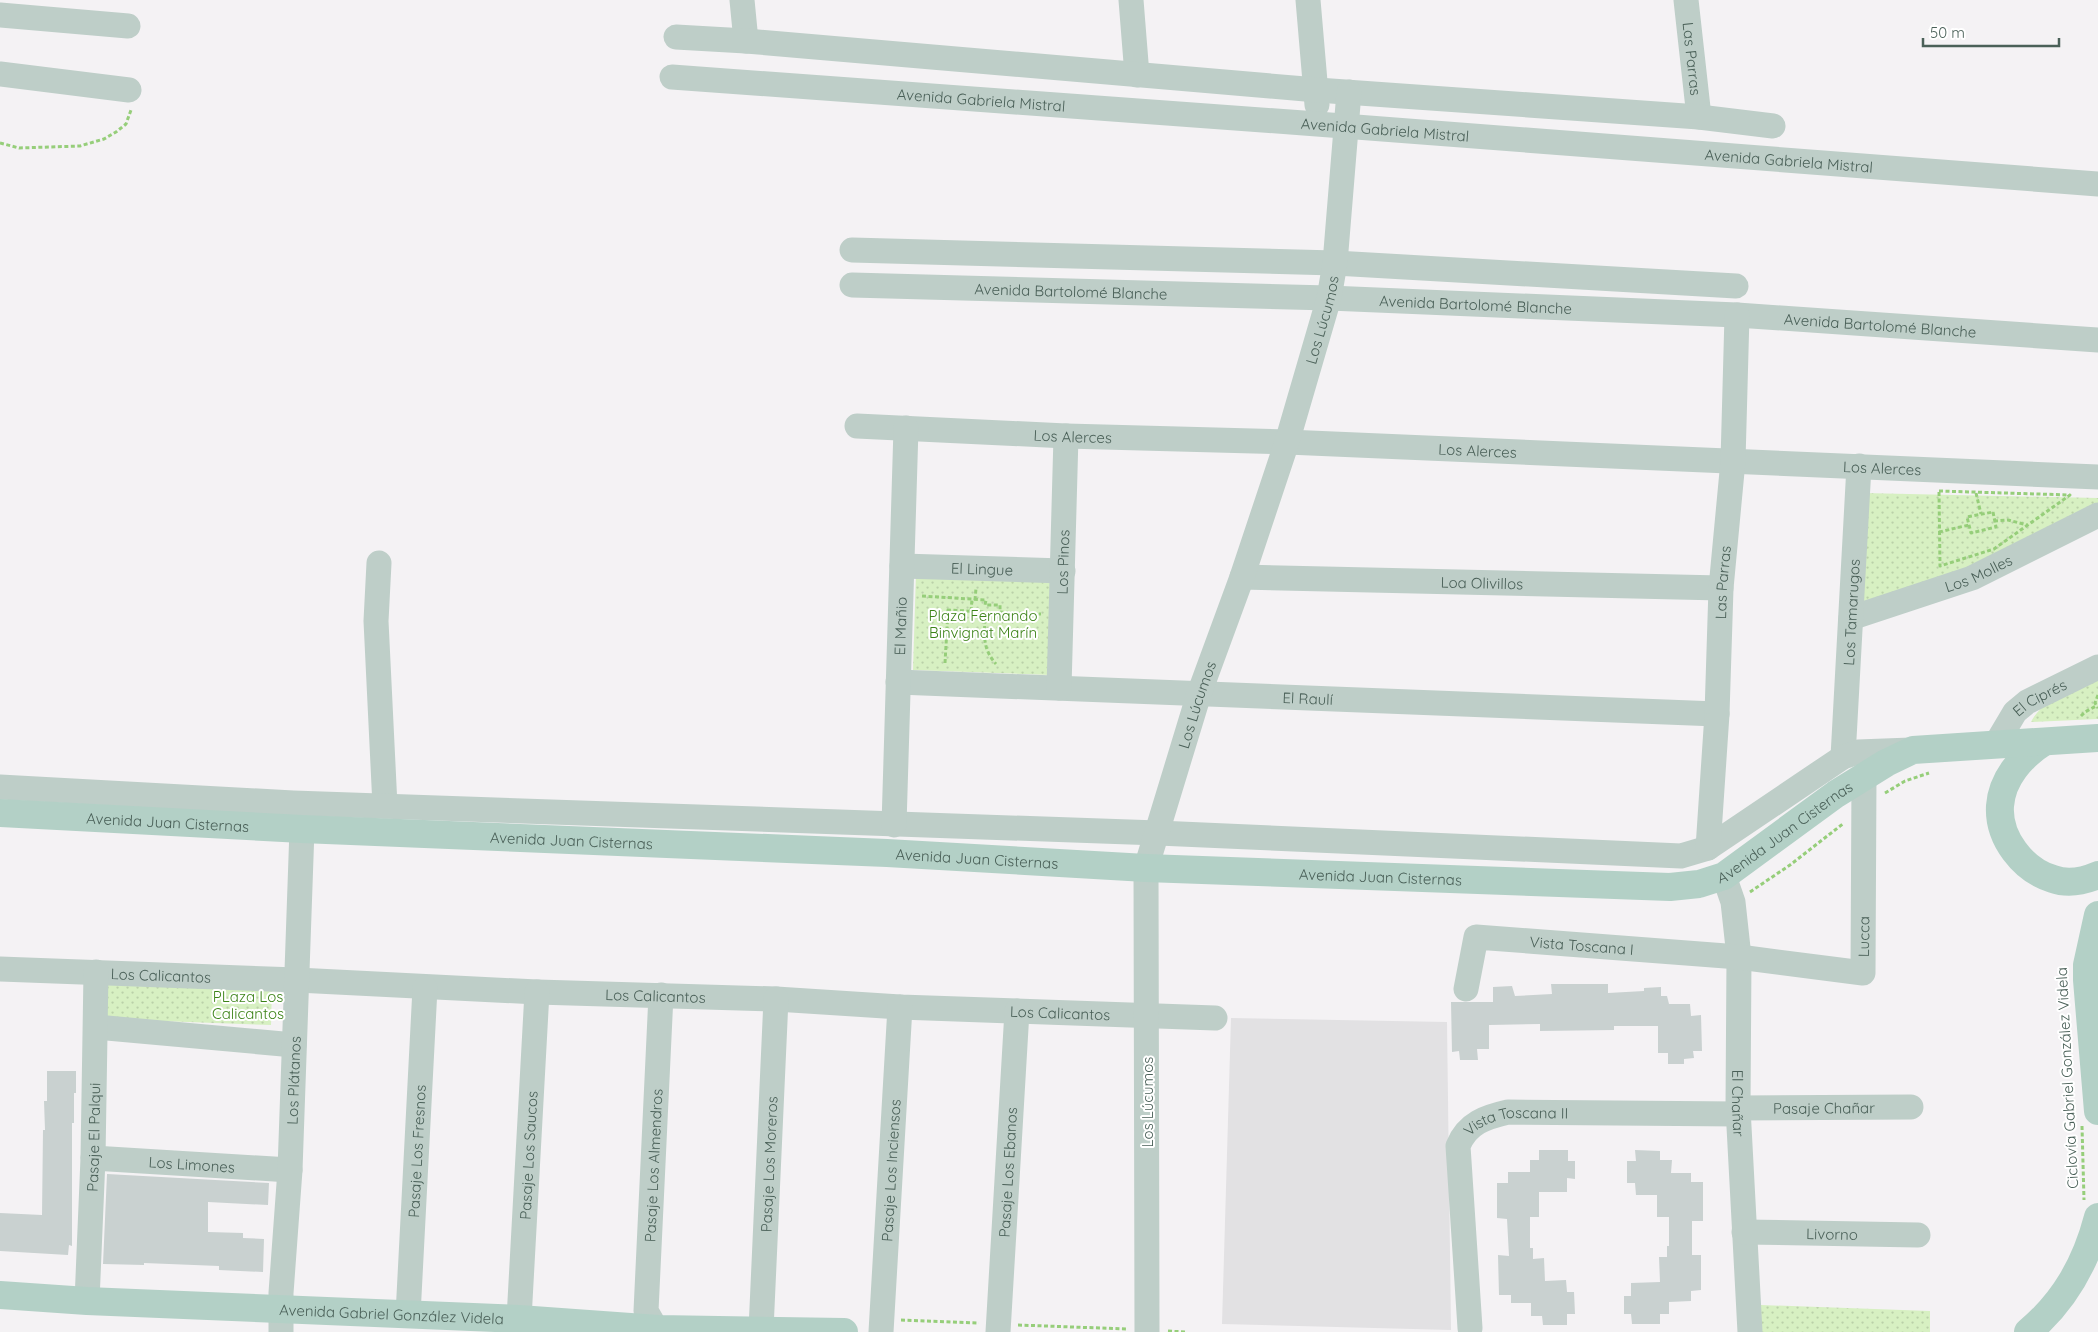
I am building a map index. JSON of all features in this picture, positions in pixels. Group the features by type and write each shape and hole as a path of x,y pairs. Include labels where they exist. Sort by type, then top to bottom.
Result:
{"main road":[{"name":"Avenida Juan Cisternas","path":"0,813 302,829 887,853 1146,868 1670,887 1689,886 1724,876 1864,776 1913,750 1996,744 2093,741"},
{"path":"2044,742 2025,756 2008,779 2000,806 2004,830 2009,843 2026,864 2054,879 2073,881 2098,875"},
{"path":"2090,1115 2087,980 2090,951 2098,915"},
{"path":"2028,1332 2042,1320 2066,1292 2086,1255 2090,1212"},
{"name":"Avenida Gabriel González Videla","path":"0,1295 87,1301 281,1320 408,1315 519,1319 658,1331 761,1330 844,1332"}],"street":[{"path":"742,0 746,41"},
{"path":"1131,0 1137,75"},
{"path":"1308,0 1317,90 1317,124"},
{"name":"Las Parras","path":"1686,0 1699,117"},
{"path":"0,15 128,26"},
{"path":"676,37 746,41 1317,90 1699,117 1773,126"},
{"path":"0,74 129,90"},
{"name":"Avenida Gabriela Mistral","path":"672,77 1348,126 2098,184"},
{"name":"Los Lúcumos","path":"1147,1332 1146,868 1199,694 1242,577 1286,442 1329,298 1335,263 1348,126 1349,92"},
{"name":"Avenida Bartolomé Blanche","path":"852,250 1335,263 1736,286"},
{"name":"Avenida Bartolomé Blanche","path":"852,284 1329,298 1737,315 2098,340"},
{"name":"Las Parras","path":"1708,848 1717,714 1721,588 1733,461 1737,315"},
{"name":"Los Alerces","path":"857,426 1066,436 1286,442 2098,477"},
{"name":"El Mañio","path":"894,825 906,428"},
{"name":"Los Pinos","path":"1059,688 1066,436"},
{"name":"Los Tamarugos","path":"1843,757 1859,466"},
{"name":"Los Molles","path":"1852,618 1972,578 2098,515"},
{"path":"378,563 376,621 385,806"},
{"name":"El Lingue","path":"902,566 1063,571"},
{"name":"Loa Olivillos","path":"1242,577 1721,588"},
{"name":"El Ciprés","path":"1996,744 2015,712 2027,702 2098,667"},
{"name":"El Raulí","path":"898,682 1717,714"},
{"name":"Avenida Juan Cisternas","path":"0,787 385,806 1158,833 1681,856 1708,848 1843,757 1858,752 1913,750"},
{"name":"Lucca","path":"1739,957 1863,973 1864,776"},
{"name":"Los Plátanos","path":"281,1320 290,1170 302,829"},
{"name":"El Chañar","path":"1724,876 1733,902 1739,957 1738,1111 1750,1332"},
{"name":"Vista Toscana I","path":"1466,989 1476,937 1739,957"},
{"name":"Los Calicantos","path":"0,969 297,980 425,988 776,999 900,1007 1147,1014 1215,1018"},
{"name":"Pasaje El Palqui","path":"87,1301 93,1158 96,972"},
{"name":"Pasaje Los Fresnos","path":"408,1315 425,988"},
{"name":"Pasaje Los Saucos","path":"519,1319 537,992"},
{"name":"Pasaje Los Almendros","path":"658,1331 646,1311 661,995"},
{"name":"Pasaje Los Moreros","path":"761,1330 776,999"},
{"name":"Pasaje Los Inciensos","path":"881,1332 900,1007"},
{"name":"Pasaje Los Ebanos","path":"998,1332 1017,1011"},
{"path":"96,1027 294,1045"},
{"name":"Pasaje Chañar","path":"1738,1111 1911,1107"},
{"name":"Vista Toscana II","path":"1470,1328 1458,1146 1463,1133 1487,1117 1508,1112 1738,1111"},
{"name":"Los Limones","path":"93,1158 290,1170"},
{"name":"Livorno","path":"1744,1232 1918,1235"}],"path":[{"path":"0,143 18,148 80,146 116,132"},
{"path":"1939,491 1976,492 2070,495 1994,549 1940,566 1939,491"},
{"path":"1976,492 1981,514"},
{"path":"1993,512 1994,521 1996,527 1971,533 1967,517 1993,512"},
{"path":"1994,521 2008,520 2027,525"},
{"path":"1939,532 1969,525"},
{"path":"901,595 986,600 985,605 1000,605 1000,612 1061,615"},
{"path":"972,599 972,611"},
{"path":"944,683 948,610 985,612 985,647 987,654 1017,686"},
{"path":"2098,695 2095,703 2098,708"},
{"name":"Ciclovía Gabriel González Videla","path":"2090,1115 2085,1192 2090,1212"}],"shaded area":[{"path":"1231,1018 1447,1022 1451,1330 1222,1324"}],"green space":[{"path":"1863,493 2098,498 2098,510 1862,613"},
{"name":"Plaza Fernando Binvignat Marín","path":"916,573 1053,578 1050,675 913,670"},
{"path":"2098,676 2098,719 2031,722 2043,706 2051,700"},
{"name":"PLaza Los Calicantos","path":"106,982 272,986 271,1025 106,1019"},
{"path":"1761,1305 1930,1311 1930,1332 1760,1332"}],"building":[{"path":"1551,984 1608,984 1608,993 1644,991 1644,988 1661,987 1661,996 1667,996 1669,1004 1690,1004 1691,1016 1701,1015 1702,1051 1693,1051 1694,1058 1684,1059 1684,1064 1668,1064 1668,1053 1658,1053 1658,1026 1614,1026 1614,1030 1540,1031 1540,1024 1489,1025 1489,1049 1477,1049 1478,1060 1460,1060 1459,1051 1452,1052 1451,1002 1493,1002 1493,987 1512,986 1515,996 1552,994"},
{"path":"47,1071 76,1071 74,1123 72,1123 72,1246 69,1245 68,1255 0,1251 0,1213 42,1215 43,1130 45,1130 44,1101 47,1101"},
{"path":"1539,1150 1568,1150 1568,1161 1575,1161 1575,1179 1567,1178 1567,1192 1539,1192 1539,1217 1530,1217 1530,1248 1533,1248 1533,1259 1544,1258 1545,1281 1566,1280 1567,1292 1574,1292 1575,1314 1567,1314 1567,1325 1543,1325 1542,1316 1531,1316 1531,1303 1511,1303 1511,1295 1499,1295 1498,1255 1509,1256 1507,1219 1497,1218 1497,1183 1508,1183 1508,1172 1530,1172 1530,1160 1539,1160"},
{"path":"1635,1150 1660,1151 1660,1160 1672,1160 1671,1173 1691,1173 1691,1182 1703,1182 1703,1221 1692,1221 1692,1255 1701,1255 1701,1290 1691,1291 1691,1301 1669,1302 1669,1314 1660,1314 1660,1324 1632,1324 1631,1314 1624,1314 1624,1296 1631,1296 1631,1283 1660,1282 1659,1257 1667,1257 1667,1246 1669,1246 1669,1217 1657,1217 1657,1195 1636,1195 1635,1183 1627,1183 1627,1161 1636,1161"},
{"path":"107,1174 269,1183 268,1205 208,1202 208,1232 243,1233 243,1238 264,1239 263,1272 219,1270 219,1266 144,1263 144,1265 103,1264"}]}
